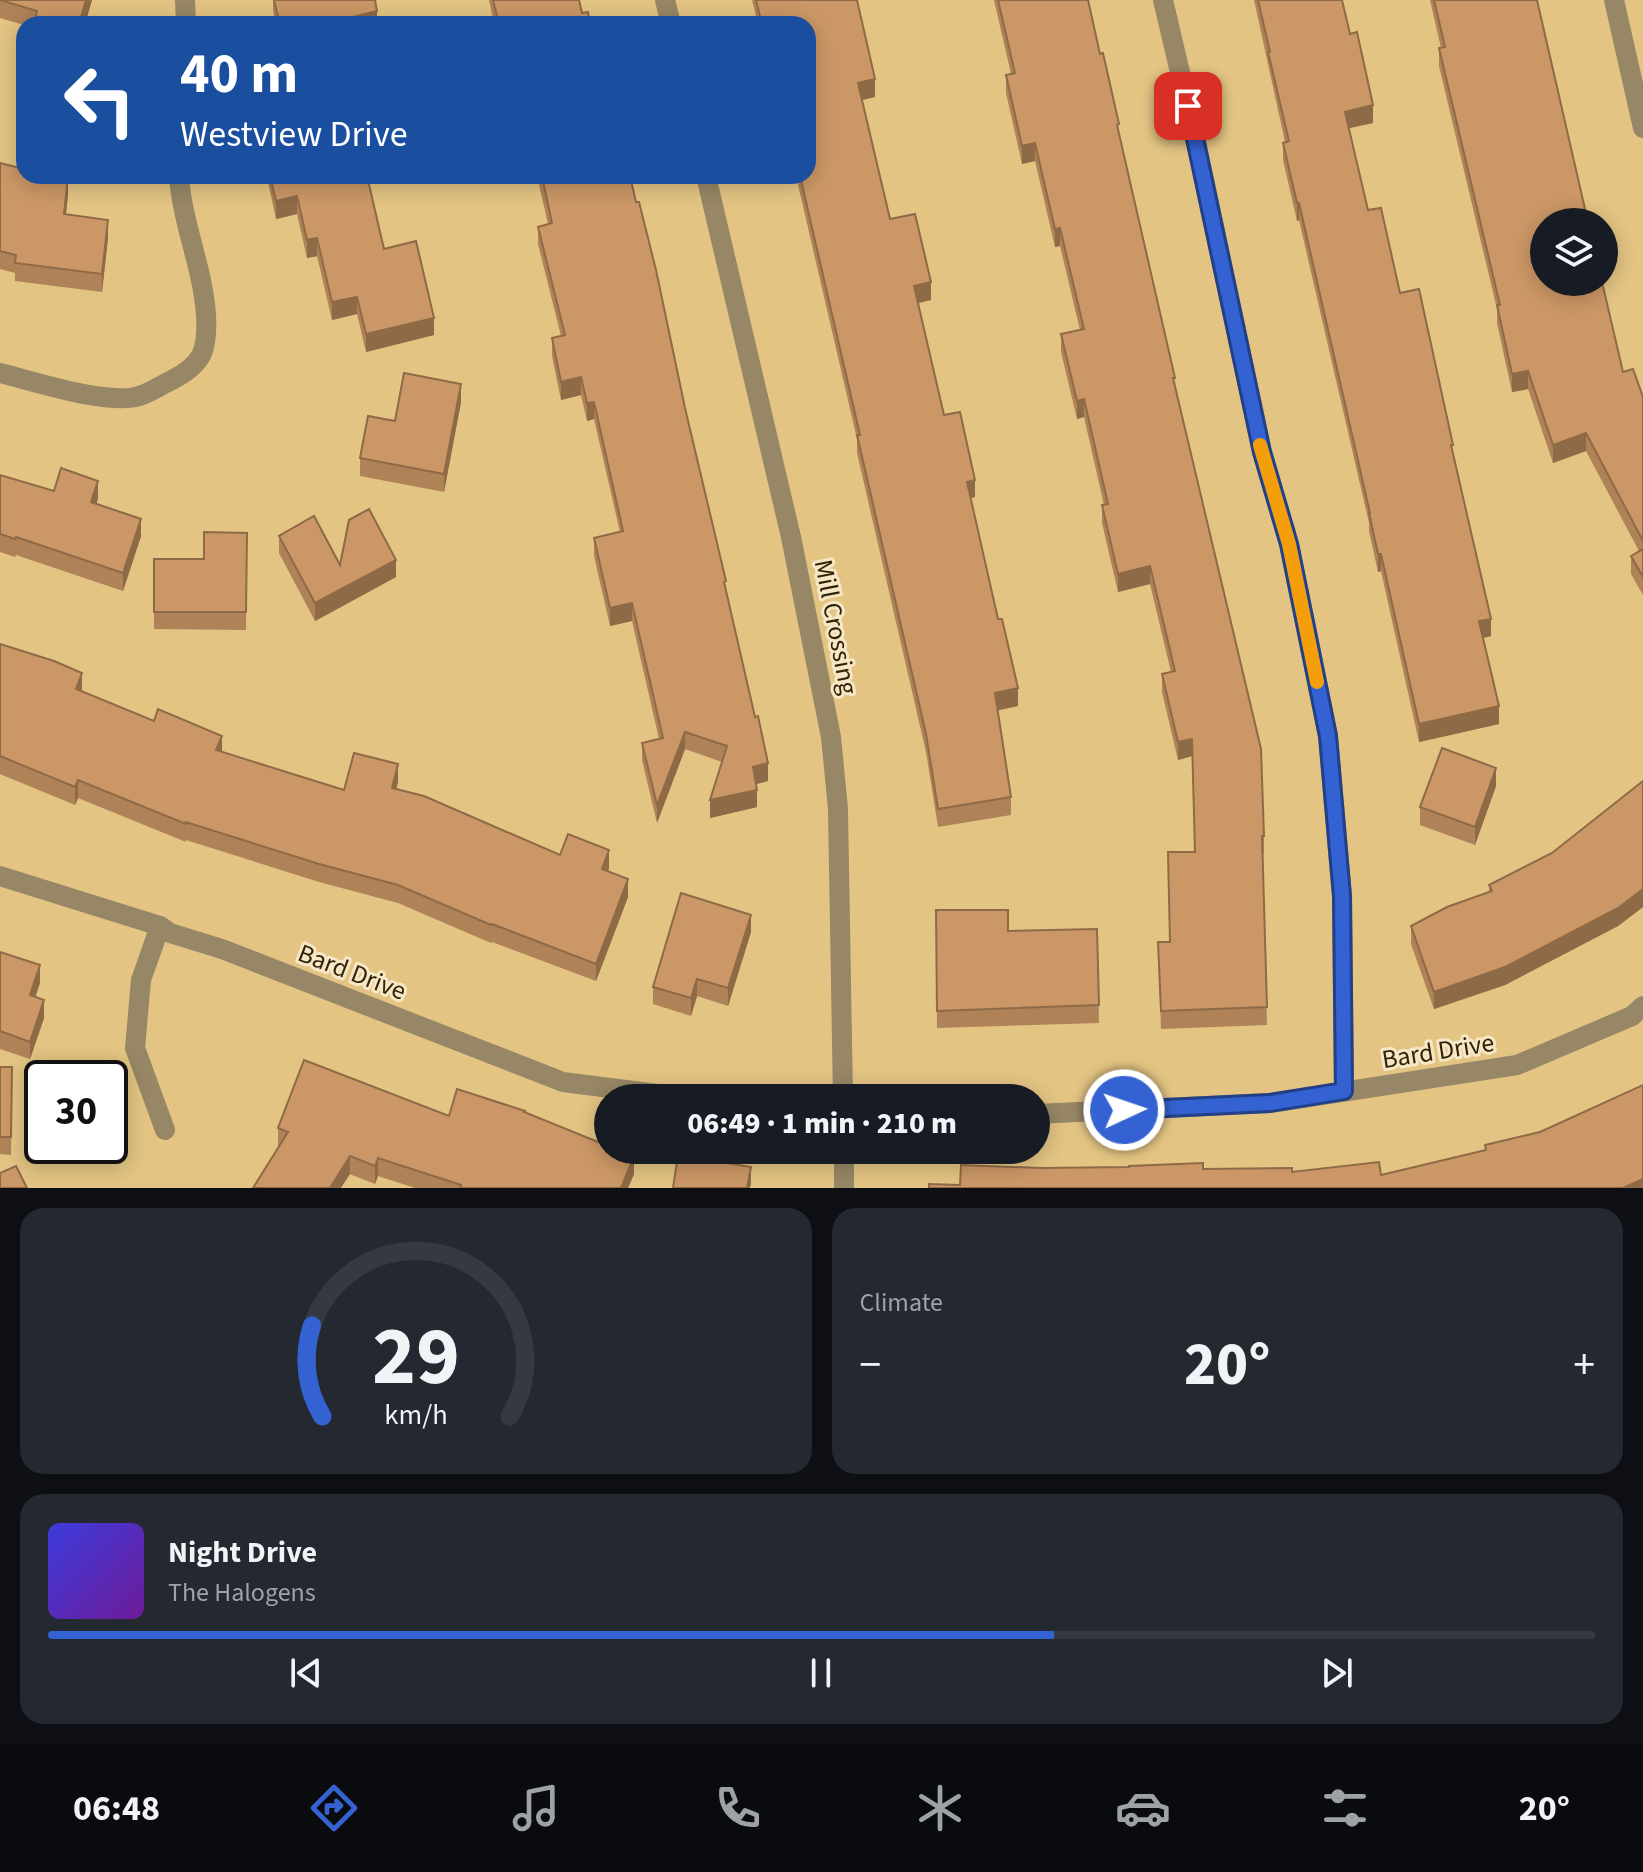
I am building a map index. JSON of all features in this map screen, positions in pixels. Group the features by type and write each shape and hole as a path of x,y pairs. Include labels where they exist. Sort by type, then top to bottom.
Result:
{"street":[{"path":"1163,0 1262,452 1289,544 1328,736 1342,896 1344,1091"},
{"path":"1614,0 1643,128"},
{"path":"0,373 100,398 137,397 188,371 203,353 206,316 199,264 180,184"},
{"name":"Mill Crossing","path":"708,184 791,537 831,737 838,809 843,1084"},
{"name":"Bard Drive","path":"0,876 160,926 170,933 222,949 563,1082 594,1086"},
{"path":"160,926 141,980 135,1048 165,1130"},
{"name":"Bard Drive","path":"1050,1113 1270,1103 1517,1065 1632,1016 1643,1006"},
{"path":"844,1164 844,1188"}],"building":[{"path":"0,0 86,0 81,16 36,16 37,11"},
{"path":"274,0 375,0 377,11 356,16 278,16"},
{"path":"493,0 579,0 582,13 588,12 589,16 497,16"},
{"path":"756,0 857,0 875,79 858,83 890,219 915,214 931,282 914,286 944,415 960,412 975,480 967,482 998,619 1002,619 1018,688 995,693 1011,797 938,809 926,734 802,184 816,184 816,16 760,16"},
{"path":"998,0 1088,0 1100,54 1103,53 1173,378 1261,749 1267,1007 1161,1011 1158,942 1170,942 1168,852 1195,852 1192,739 1178,742 1162,674 1175,671 1150,566 1118,574 1102,505 1108,504 1084,399 1077,401 1061,334 1084,329 1060,228 1055,229 1035,143 1022,146 1006,75 1015,73"},
{"path":"1258,0 1342,0 1350,34 1357,32 1373,105 1345,112 1368,210 1381,208 1400,293 1419,289 1491,619 1479,621 1499,706 1419,724 1283,143 1289,141"},
{"path":"1434,0 1537,0 1585,208 1530,208 1530,296 1605,296 1623,372 1633,369 1643,397 1643,541 1586,433 1553,445 1528,371 1512,374 1497,305 1500,305 1439,48 1445,47"},
{"path":"0,163 16,167 16,184 67,184 64,214 108,220 102,274 15,263 16,255 0,251"},
{"path":"272,184 369,184 384,249 416,241 434,318 366,334 357,297 332,302 317,238 307,240 297,196 276,201"},
{"path":"544,184 632,184 636,202 639,202 768,763 753,767 757,790 710,800 727,746 685,732 657,805 642,743 663,738 632,603 610,608 594,538 623,531 594,402 587,403 581,377 561,382 552,338 565,335 538,227 552,223"},
{"path":"404,373 461,384 444,474 360,458 368,416 395,421"},
{"path":"61,468 98,481 91,502 141,519 123,573 0,534 0,475 54,491"},
{"path":"369,509 396,560 315,603 279,536 314,516 340,565 349,520"},
{"path":"204,532 247,533 246,612 154,612 154,559 204,559"},
{"path":"1643,549 1643,577 1631,556"},
{"path":"0,644 82,673 76,689 154,721 158,709 222,736 216,750 344,790 354,753 398,764 392,788 424,796 560,855 568,834 609,850 602,869 628,879 596,964 491,925 398,885 186,824 78,780 75,787 0,756"},
{"path":"1442,748 1496,768 1475,827 1420,807"},
{"path":"1643,781 1643,889 1618,908 1505,967 1434,992 1411,926 1447,907 1492,891 1489,885 1552,853"},
{"path":"681,893 751,915 728,988 697,979 691,998 653,987"},
{"path":"936,910 1008,910 1008,931 1097,929 1099,1005 937,1011"},
{"path":"0,952 40,965 30,995 44,1000 30,1042 0,1031"},
{"path":"304,1060 449,1116 457,1089 525,1111 594,1140 594,1164 631,1164 621,1188 460,1188 461,1185 378,1158 375,1166 350,1156 330,1188 253,1188 288,1132 278,1128"},
{"path":"0,1067 12,1067 11,1137 0,1137"},
{"path":"1643,1085 1643,1179 1623,1188 929,1188 929,1184 960,1185 961,1165 1041,1168 1203,1163 1203,1169 1292,1168 1292,1172 1379,1162 1381,1175 1486,1150 1485,1145 1540,1132"},
{"path":"677,1164 751,1167 747,1188 673,1188"},
{"path":"16,1166 27,1188 0,1188 0,1173"}],"slow traffic":[{"path":"1260,445 1289,544 1317,682"}],"route":[{"path":"1124,1110 1270,1103 1344,1091 1342,896 1328,736 1289,544 1262,452 1188,106"}]}
